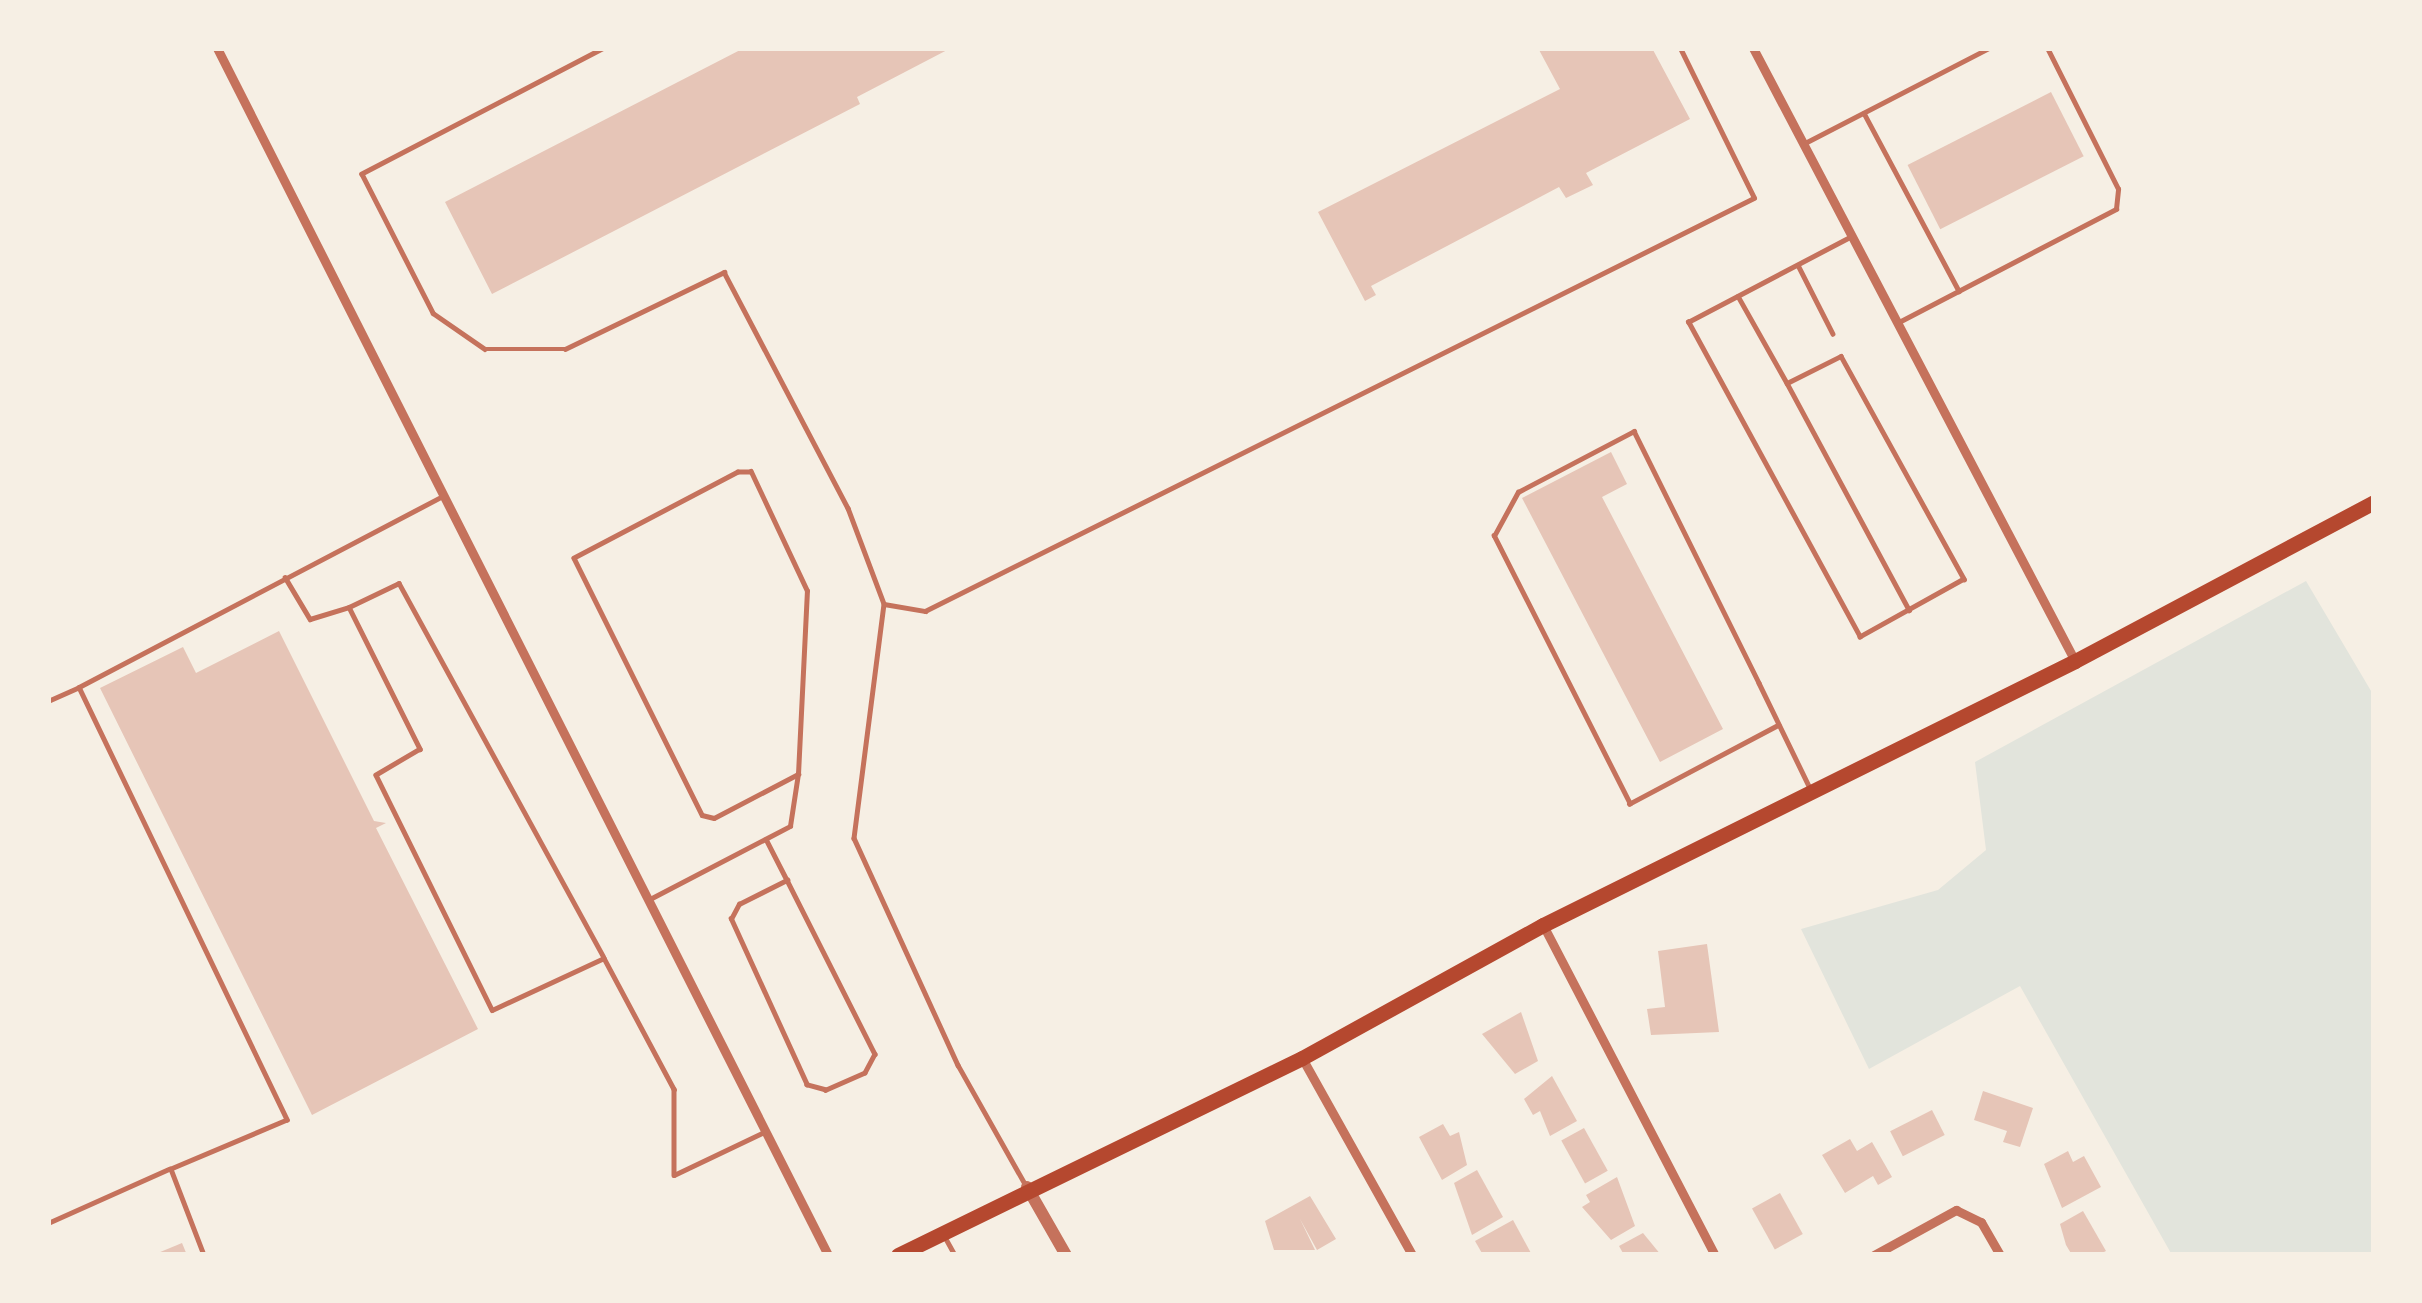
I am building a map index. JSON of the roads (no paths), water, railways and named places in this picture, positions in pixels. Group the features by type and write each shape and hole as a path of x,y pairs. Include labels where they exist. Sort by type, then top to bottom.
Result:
{"main road":[{"path":"898,1255 1027,1187 1302,1058 1543,925 2075,661 2374,502"}],"street":[{"path":"217,48 828,1255"},
{"path":"1753,48 2075,661"},
{"path":"1543,925 1714,1255"},
{"path":"1302,1058 1412,1255"},
{"path":"1027,1187 1066,1255"},
{"path":"1874,1255 1956,1210 1981,1222 2000,1255"}],"lane":[{"path":"604,48 362,174 433,313 484,349 565,349 724,272 848,508 884,604 854,838 958,1065 1027,1187"},
{"path":"884,604 925,611 1754,198 1680,48"},
{"path":"1803,144 1988,48"},
{"path":"1897,323 2116,209 2118,189 2048,48"},
{"path":"1864,113 1958,291"},
{"path":"1787,383 1841,356 1964,579 1860,637 1688,322 1852,236"},
{"path":"1798,265 1833,334"},
{"path":"1738,296 1909,610"},
{"path":"1780,725 1630,804 1494,536 1518,492 1634,431 1780,725 1812,792"},
{"path":"648,900 790,826 799,774 807,591 752,472 738,472 574,558 702,814 713,818 799,774"},
{"path":"48,701 444,496"},
{"path":"286,577 310,619 399,584 674,1089 674,1174 765,1132"},
{"path":"349,607 420,749 376,776 492,1010 604,958"},
{"path":"48,1223 286,1120 79,687"},
{"path":"766,838 875,1054 865,1073 826,1090 807,1085 731,919 739,904 787,880"},
{"path":"171,1168 203,1255"},
{"path":"943,1232 955,1255"}]}
